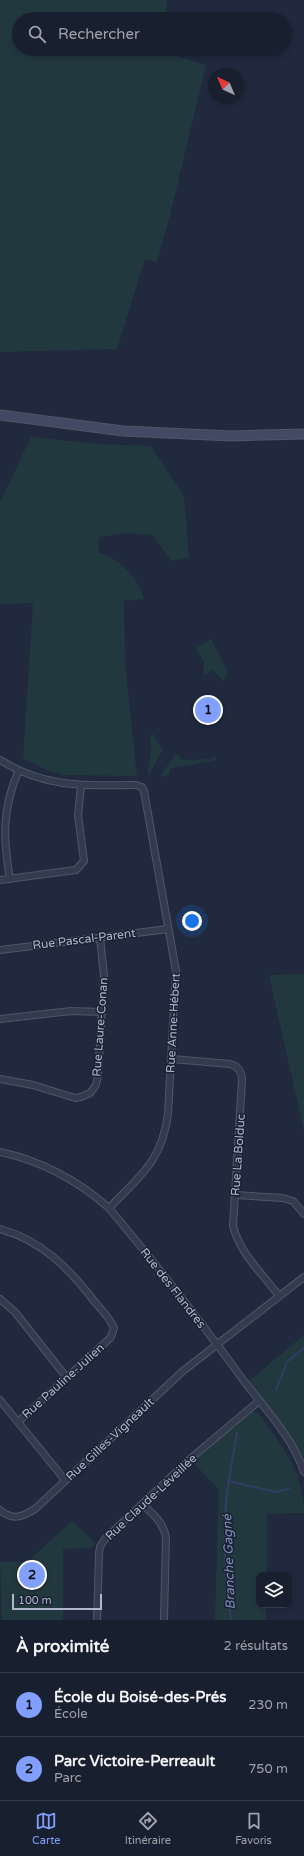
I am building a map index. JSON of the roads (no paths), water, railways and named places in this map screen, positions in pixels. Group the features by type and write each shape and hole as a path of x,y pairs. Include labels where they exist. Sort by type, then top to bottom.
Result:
{"main road":[{"path":"0,412 11,416"},
{"path":"0,415 123,431 231,436 304,434"}],"street":[{"path":"0,760 19,770 51,782 81,786 78,815 84,855 81,866 76,870 0,880"},
{"path":"10,879 4,825 9,796 19,770"},
{"name":"Rue Anne-Hébert","path":"81,786 136,785 143,788 176,971 168,1114 161,1144 147,1169 110,1208"},
{"name":"Rue Pascal-Parent","path":"0,950 168,929"},
{"name":"Rue Laure-Conan","path":"0,1079 33,1085 70,1097 86,1096 94,1089 97,1081 104,976 100,937"},
{"path":"0,1019 71,1011 102,1012"},
{"name":"Rue La Bolduc","path":"172,1059 230,1064 239,1070 242,1080 236,1195 233,1223 236,1238 244,1252 279,1296"},
{"name":"Rue des Flandres","path":"0,1152 44,1165 70,1178 110,1208 217,1344 287,1439 304,1472"},
{"path":"236,1195 283,1198 295,1203 304,1214"},
{"name":"Rue Pauline-Julien","path":"0,1229 14,1232 36,1244 64,1264 114,1328 111,1337 18,1422"},
{"name":"Rue Gilles-Vigneault","path":"0,1510 12,1518 23,1517 35,1509 183,1372 304,1277"},
{"path":"0,1299 16,1312 67,1378"},
{"path":"0,1400 65,1480"},
{"name":"Rue Claude-Léveillée","path":"97,1620 100,1547 105,1539 190,1459 259,1401"},
{"path":"142,1504 160,1521 165,1529 164,1620"}],"waterway":[{"name":"Branche Gagné","path":"276,1390 287,1362 304,1348"},
{"name":"Branche Gagné","path":"231,1620 226,1570 225,1519 228,1487 237,1433"},
{"path":"228,1481 276,1492 290,1488"}],"place":[{"name":"École du Boisé-des-Prés","path":"208,710"},
{"name":"Parc Victoire-Perreault","path":"32,1575"}]}
